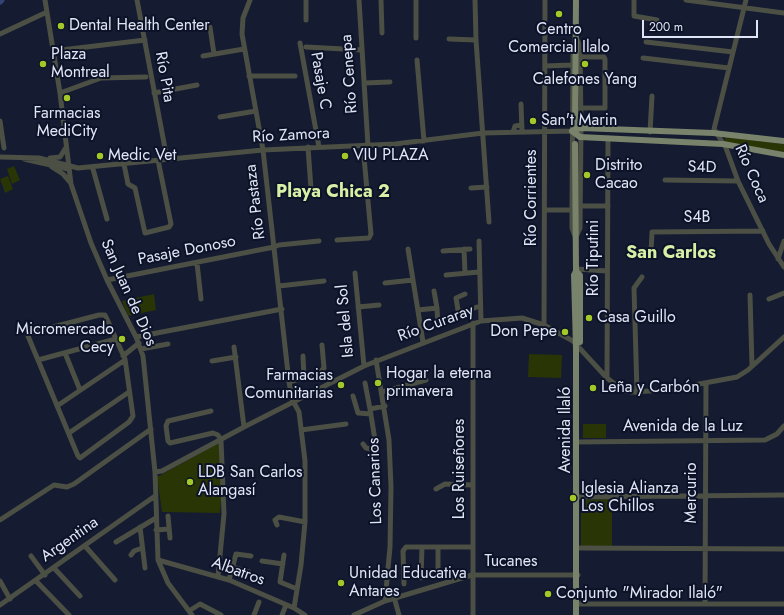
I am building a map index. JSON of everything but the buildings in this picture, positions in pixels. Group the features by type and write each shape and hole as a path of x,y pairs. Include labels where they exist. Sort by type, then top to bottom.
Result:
{"main road":[{"path":"576,0 576,128 580,137 723,144 784,155"},
{"path":"576,128 716,134 784,141"},
{"name":"Avenida Ilaló","path":"576,144 576,270 574,275 578,348 577,615"}],"street":[{"name":"San Juan de Dios","path":"45,0 60,93 71,184 91,243 107,280 140,346 155,472 158,560 168,583 191,613"},
{"name":"Río Pita","path":"137,0 167,159"},
{"name":"Río Pastaza","path":"250,0 243,18 242,34 263,150 289,382 292,399 295,402 299,412 305,461 305,522 294,608"},
{"path":"306,0 306,20"},
{"name":"Río Cenepa","path":"337,240 369,238 371,234 364,83 358,0"},
{"path":"380,0 382,33"},
{"path":"416,0 416,38"},
{"path":"475,0 476,40 489,222"},
{"name":"Río Corrientes","path":"544,325 546,131 545,0"},
{"path":"634,0 634,16 657,20"},
{"path":"686,0 784,13"},
{"path":"716,134 714,129 746,0"},
{"path":"0,34 47,12"},
{"path":"210,27 214,54"},
{"path":"576,38 580,45 580,108 576,128"},
{"path":"576,38 573,47 572,65 576,128 572,228 576,239"},
{"path":"449,39 476,40"},
{"path":"53,50 144,40"},
{"path":"646,42 733,52"},
{"name":"Pasaje C","path":"300,43 319,147"},
{"path":"306,47 362,50"},
{"path":"203,56 244,48"},
{"path":"580,57 604,58 605,74 605,108 580,108"},
{"path":"643,58 729,68"},
{"path":"417,60 424,141"},
{"path":"545,66 572,65"},
{"path":"249,76 295,76"},
{"path":"60,93 101,78 146,77"},
{"path":"364,83 390,82"},
{"path":"154,92 197,85"},
{"path":"650,132 652,96"},
{"path":"521,104 522,132"},
{"path":"220,118 256,111"},
{"path":"0,121 4,148"},
{"path":"513,132 514,126 522,125"},
{"name":"Río Zamora","path":"13,157 68,167 100,167 263,150 308,147 366,146 424,141 483,133 546,131 576,128"},
{"name":"Río Coca","path":"716,134 728,152 738,181 778,259 784,267"},
{"path":"576,239 580,228 580,137"},
{"name":"Río Tiputini","path":"607,378 608,138"},
{"path":"308,147 311,189"},
{"path":"39,158 60,157 66,148"},
{"name":"Río Zamora","path":"0,157 39,158 68,167"},
{"path":"67,159 71,165 78,168"},
{"path":"124,164 128,184 135,188 145,233 169,227 171,224 158,160"},
{"path":"43,163 60,172 71,184"},
{"path":"71,184 72,177 76,171 100,167"},
{"path":"93,169 107,219"},
{"name":"S4D","path":"665,180 738,181"},
{"path":"471,188 487,187"},
{"path":"580,206 608,206"},
{"path":"545,210 572,210"},
{"name":"S4B","path":"651,252 652,232 763,230"},
{"name":"Pasaje Donoso","path":"107,280 197,263 279,245 319,241"},
{"path":"778,259 784,241"},
{"path":"479,242 481,321"},
{"path":"443,251 470,249"},
{"path":"408,250 423,342"},
{"path":"464,250 466,273"},
{"path":"197,263 201,299"},
{"path":"576,270 608,271"},
{"path":"446,275 479,272"},
{"name":"Isla del Sol","path":"355,273 364,366"},
{"path":"637,393 634,288 642,277"},
{"path":"385,283 413,280"},
{"path":"279,286 324,282"},
{"path":"434,291 438,326"},
{"path":"769,298 784,293"},
{"path":"465,294 456,298 458,310 463,312 480,306"},
{"path":"750,295 752,366"},
{"path":"358,307 379,305"},
{"path":"418,310 437,308"},
{"path":"136,337 282,310"},
{"path":"103,315 106,317 124,359 132,419 84,457 80,458 28,336 30,333 103,315"},
{"name":"Río Curaray","path":"155,472 162,471 244,427 376,360 481,321 522,318 544,325 567,337 607,378 624,391 637,393 667,390 738,377 784,336"},
{"name":"Los Ruiseñores","path":"473,323 473,615"},
{"path":"38,360 116,339"},
{"path":"57,406 140,346 168,344"},
{"path":"289,382 316,374 324,368 322,345"},
{"path":"234,347 244,427"},
{"path":"65,353 80,390"},
{"path":"303,356 304,378"},
{"path":"212,360 236,357"},
{"name":"Los Canarios","path":"376,360 385,406 389,440 392,515 384,601"},
{"path":"382,392 426,380"},
{"path":"363,444 366,448 371,449 376,446 365,383"},
{"name":"Mercurio","path":"705,604 704,440 706,383"},
{"path":"69,433 129,392"},
{"path":"353,396 358,413 370,412 385,406"},
{"path":"211,411 168,421 166,426 168,441 170,443 176,443 213,432 222,440 224,514 218,576"},
{"path":"301,430 346,424"},
{"name":"Avenida de la Luz","path":"578,442 765,440 778,434 784,426"},
{"path":"0,520 54,485 67,487 74,484 151,429"},
{"path":"436,489 444,484 473,485"},
{"path":"578,497 784,495"},
{"name":"Argentina","path":"0,605 155,496"},
{"path":"168,516 170,538"},
{"path":"277,525 275,520 279,517 305,522"},
{"path":"116,542 156,518"},
{"path":"140,527 145,568"},
{"path":"156,530 169,529"},
{"path":"85,546 115,580"},
{"path":"421,578 422,547"},
{"path":"438,547 438,574"},
{"path":"131,555 134,551 142,548"},
{"path":"404,584 404,548 472,548"},
{"path":"577,548 784,549"},
{"path":"229,580 236,554 251,556"},
{"path":"284,555 280,582 297,589"},
{"path":"31,556 45,574"},
{"name":"Albatros","path":"158,560 229,580 294,608 305,615"},
{"path":"262,561 283,564"},
{"path":"232,567 249,572"},
{"path":"54,568 80,596"},
{"name":"Tucanes","path":"356,615 394,597 472,575 577,575"},
{"path":"36,580 69,615"},
{"path":"0,581 10,599"},
{"path":"394,597 399,615"},
{"path":"254,615 259,602"},
{"path":"191,613 200,604 221,615"},
{"path":"577,604 784,604"},
{"path":"283,615 286,605"}],"green space":[{"path":"725,137 784,144 784,152 725,142"},
{"path":"14,166 20,180 12,184 7,169"},
{"path":"8,176 13,189 5,193 0,179"},
{"path":"154,294 156,310 128,316 122,301"},
{"path":"529,354 562,355 561,378 528,377"},
{"path":"583,424 606,424 606,438 583,438"},
{"name":"LDB San Carlos Alangasí","path":"219,443 222,487 220,513 162,512 157,477"},
{"path":"612,499 612,546 581,546 581,500"}],"place":[{"name":"Centro Comercial Ilalo","path":"559,14"},
{"name":"Dental Health Center","path":"61,26"},
{"name":"Plaza Montreal","path":"43,64"},
{"name":"Calefones Yang","path":"585,64"},
{"name":"Farmacias MediCity","path":"67,98"},
{"name":"San't Marin","path":"533,121"},
{"name":"Medic Vet","path":"100,156"},
{"name":"VIU PLAZA","path":"345,156"},
{"name":"Distrito Cacao","path":"587,175"},
{"name":"Casa Guillo","path":"589,318"},
{"name":"Don Pepe","path":"565,332"},
{"name":"Micromercado Cecy","path":"122,339"},
{"name":"Hogar la eterna primavera","path":"378,383"},
{"name":"Farmacias Comunitarias","path":"341,385"},
{"name":"Leña y Carbón","path":"593,388"},
{"name":"LDB San Carlos Alangasí","path":"190,482"},
{"name":"Iglesia Alianza Los Chillos","path":"573,498"},
{"name":"Unidad Educativa Antares","path":"341,583"},
{"name":"Conjunto \"Mirador Ilaló\"","path":"548,594"}],"district":[{"name":"Playa Chica 2","path":"333,193"},
{"name":"San Carlos","path":"671,254"}]}
